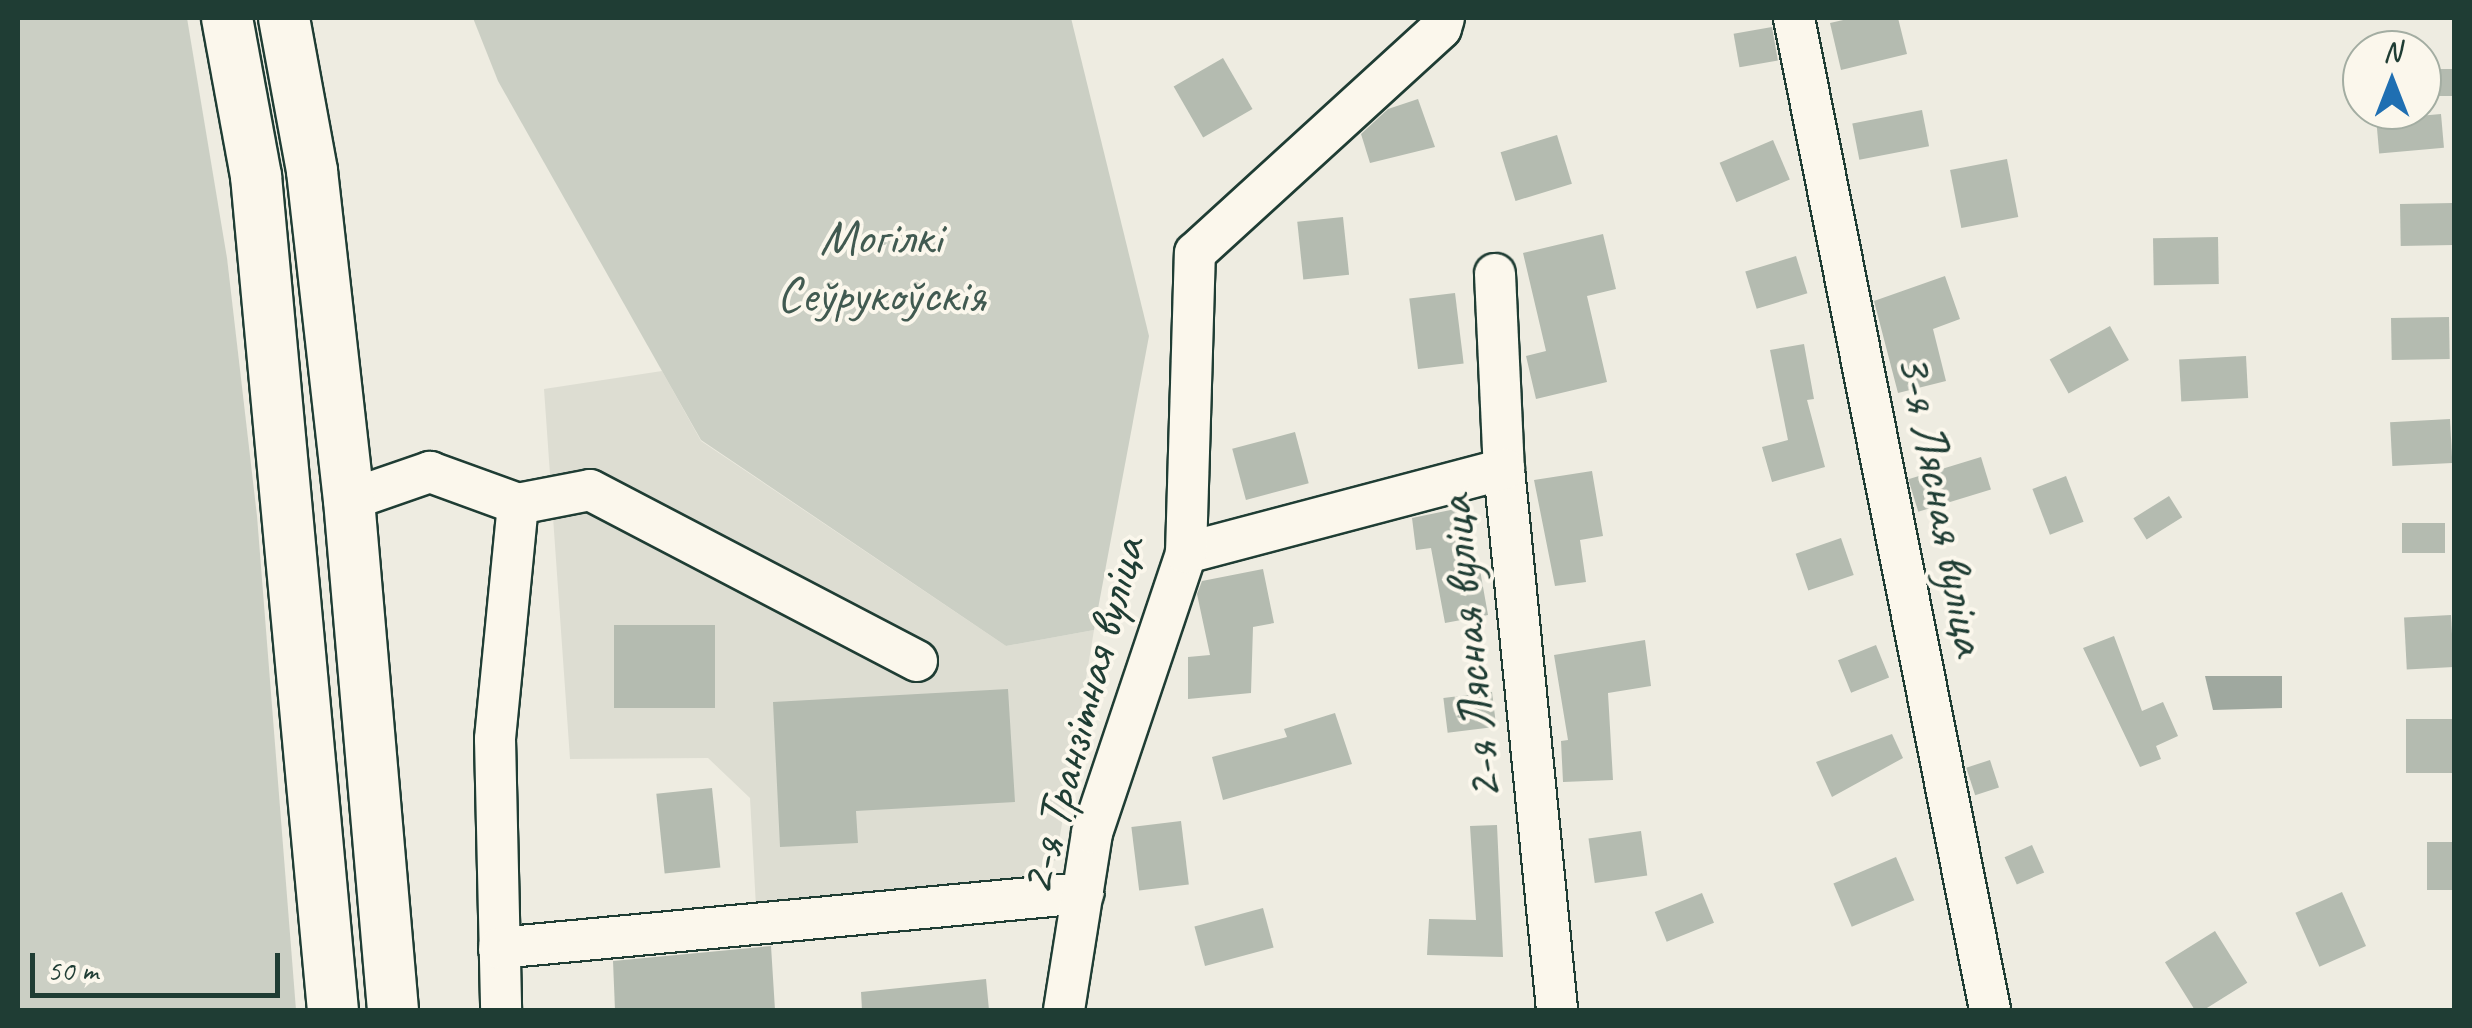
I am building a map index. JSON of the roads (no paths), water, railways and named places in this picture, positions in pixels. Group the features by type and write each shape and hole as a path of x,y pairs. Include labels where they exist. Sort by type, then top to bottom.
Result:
{"main road":[{"path":"228,18 256,176 333,1010"},
{"path":"284,18 312,171 350,500 393,1010"}],"street":[{"name":"2-я Транзітная вуліца","path":"1064,1010 1092,833 1186,554 1196,253 1442,28 1444,18"},
{"name":"3-я Лясная вуліца","path":"1794,18 1990,1010"},
{"name":"2-я Лясная вуліца","path":"1494,274 1504,469 1556,1010"},
{"path":"1186,554 1504,469"},
{"path":"350,500 430,472 518,504 590,490 917,661"},
{"path":"501,1010 495,739 518,504"},
{"path":"499,948 1083,893"}],"park label":[{"name":"Могілкі Сеўрукоўскія","path":"881,265"}]}
